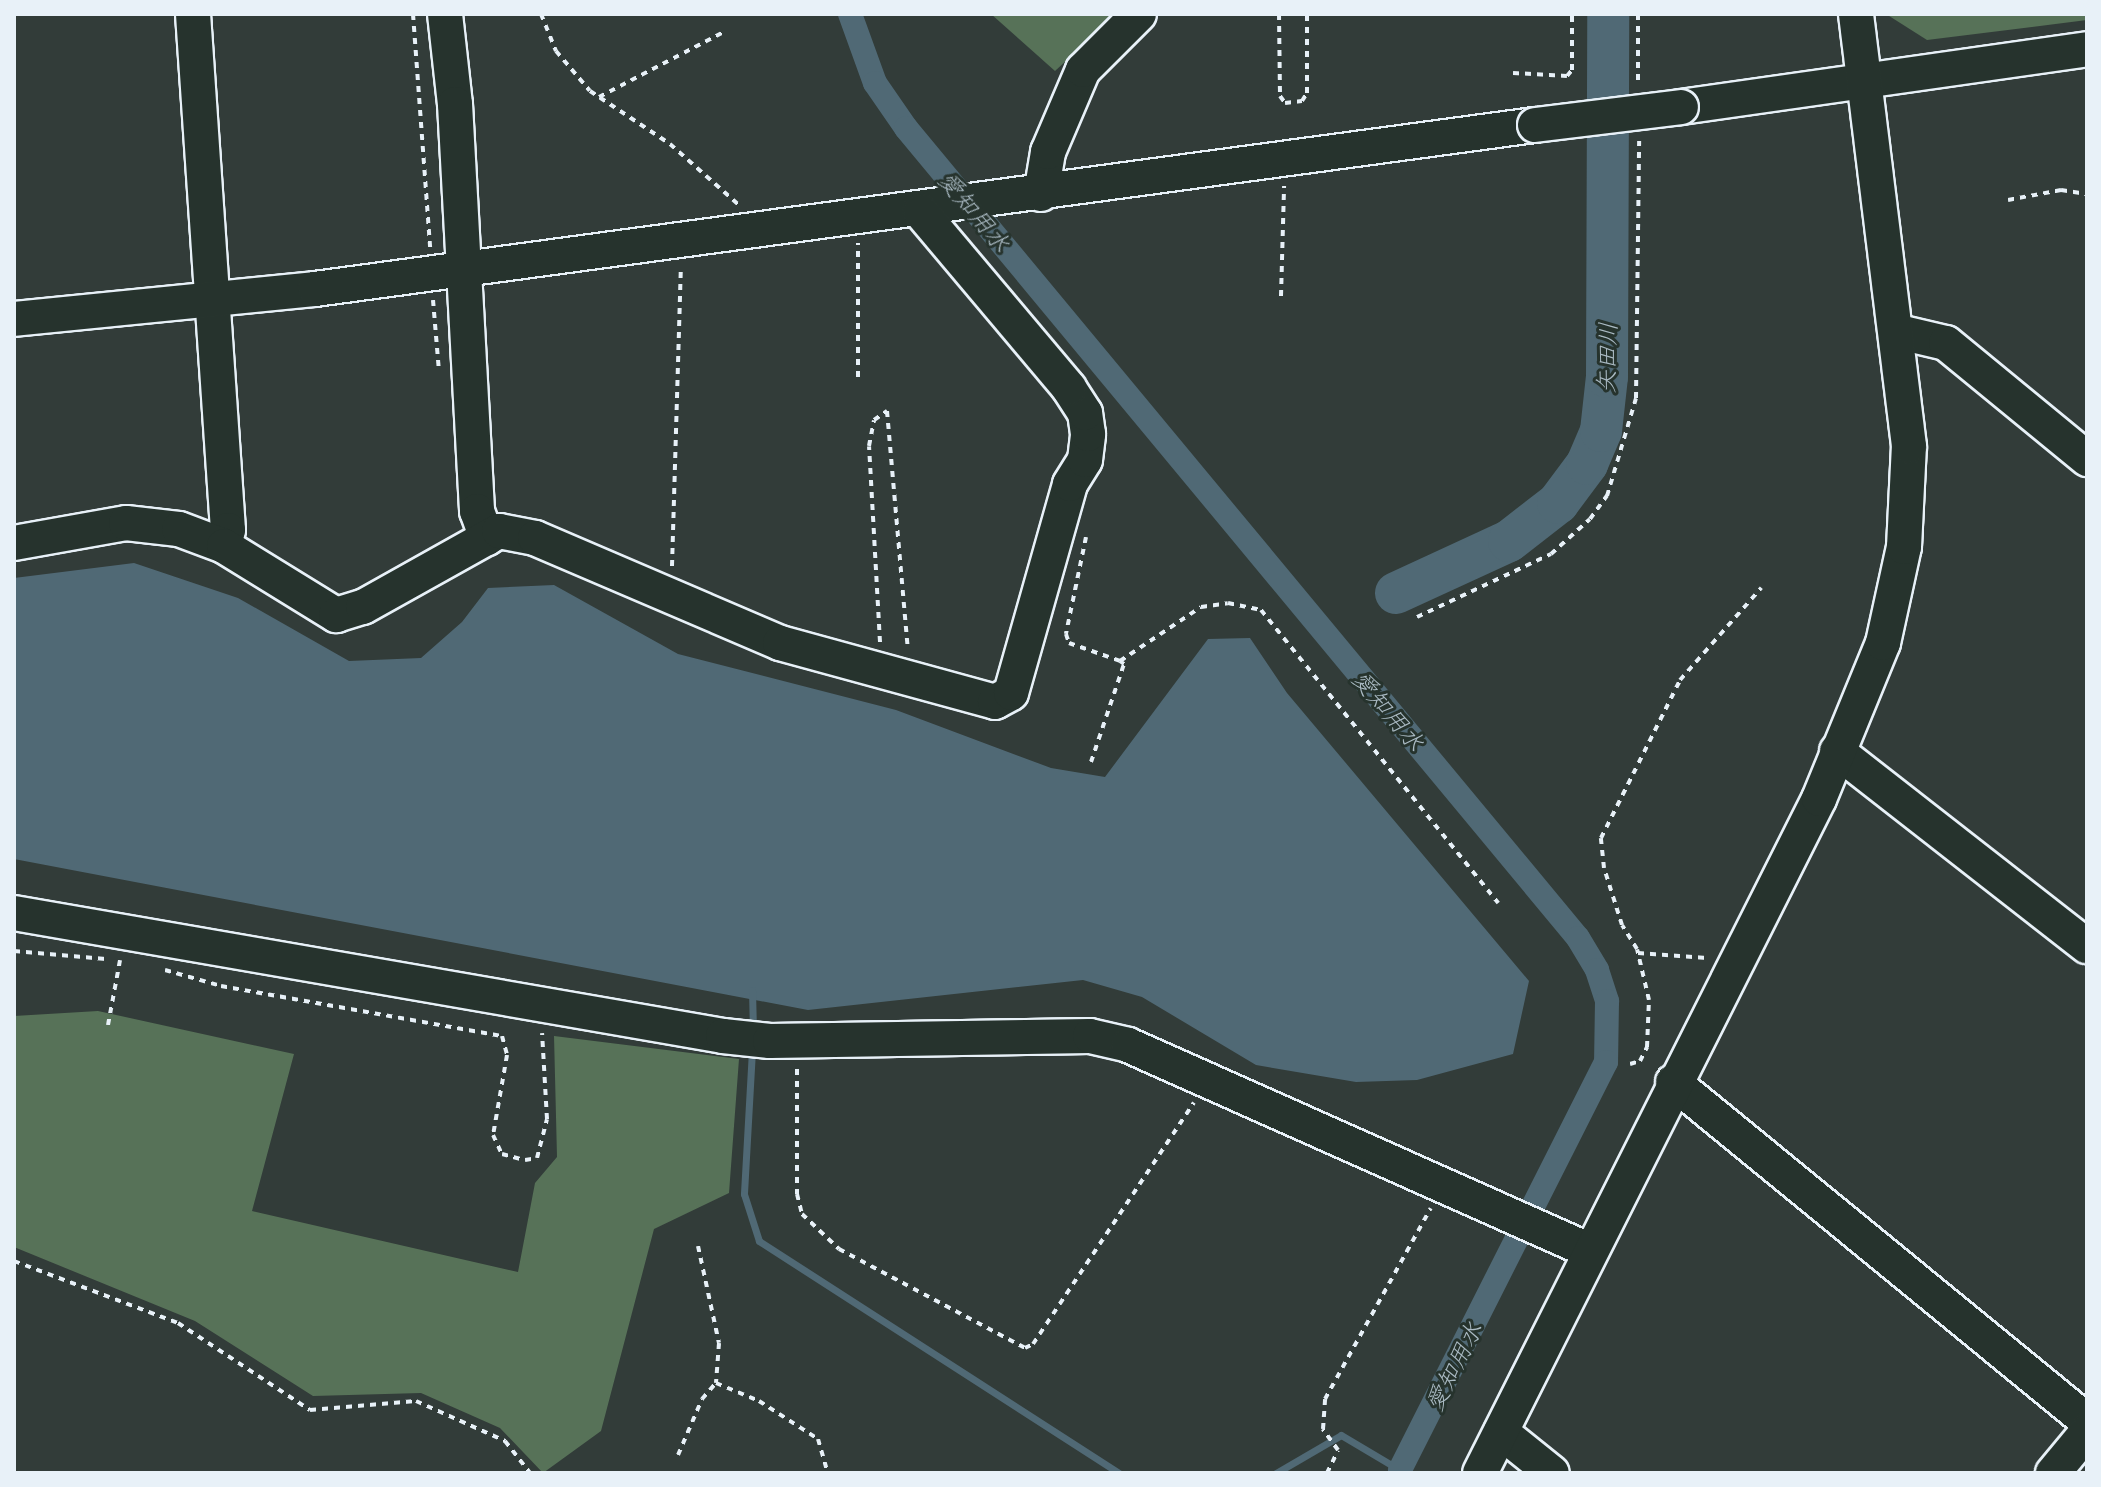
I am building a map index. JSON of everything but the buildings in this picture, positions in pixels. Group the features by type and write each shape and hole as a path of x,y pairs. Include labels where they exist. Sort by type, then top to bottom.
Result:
{"street":[{"path":"193,14 224,546"},
{"path":"445,14 455,104 477,511 487,538"},
{"path":"1041,194 1048,152 1083,70 1139,14"},
{"path":"1480,1473 1588,1250 1673,1082 1736,969 1819,799 1883,643 1904,547 1909,446 1899,332 1860,79 1856,14"},
{"path":"14,319 212,302 462,270 1681,107 1860,79 2087,49"},
{"path":"14,543 126,523 179,529 224,546 336,615 363,607 499,531 535,538 780,643 995,702 1011,693 1070,484 1085,460 1088,434 1085,413 1069,388 931,208"},
{"path":"1899,332 1946,343 2087,459"},
{"path":"1837,751 2087,946"},
{"path":"14,913 124,948 548,1003 723,1036 786,1041 1090,1036 1128,1045 1588,1250"},
{"path":"1673,1082 2087,1421"},
{"path":"1501,1432 1552,1473"},
{"path":"2053,1473 2087,1432"}],"path":[{"path":"541,14 556,51 599,97 722,185 740,207 750,232"},
{"path":"1279,14 1280,96 1285,103 1302,101 1307,93 1307,14"},
{"path":"1513,73 1567,76 1572,70 1572,14"},
{"path":"1638,14 1638,91"},
{"path":"599,97 722,33"},
{"path":"1417,617 1551,554 1590,519 1607,496 1636,398 1639,138"},
{"path":"1281,296 1286,159"},
{"path":"2008,200 2061,190 2087,194"},
{"path":"858,218 858,377"},
{"path":"669,596 682,241"},
{"path":"887,411 896,676 869,446 874,420 887,411"},
{"path":"1086,532 1066,634 1069,643 1124,664 1091,762"},
{"path":"1630,1064 1640,1061 1650,1025 1638,953 1622,925 1600,852 1601,838 1680,680 1761,588"},
{"path":"1120,661 1201,607 1228,603 1261,610 1498,903"},
{"path":"14,951 124,948 108,1025"},
{"path":"1638,953 1681,953 1736,969"},
{"path":"152,966 221,986 502,1036 507,1055 493,1135 502,1154 525,1160 537,1158 547,1119 542,1032 548,1003"},
{"path":"786,1041 797,1194 802,1214 839,1249 1025,1348 1033,1344 1207,1080"},
{"path":"1327,1473 1338,1450 1323,1429 1325,1399 1445,1185"},
{"path":"678,1455 702,1399 716,1383 719,1343 698,1246"},
{"path":"14,1261 178,1323 310,1410 416,1401 505,1441 530,1473"},
{"path":"716,1383 759,1401 818,1439 828,1473"}],"green space":[{"path":"991,14 1117,14 1055,71"},
{"path":"1886,14 2087,14 2087,20 1927,40"},
{"path":"98,1011 294,1054 252,1211 518,1272 535,1183 557,1157 554,1036 739,1059 729,1193 654,1229 601,1431 543,1473 500,1428 421,1393 313,1396 195,1321 14,1247 14,1016"}],"water":[{"path":"134,563 238,598 349,661 421,658 462,622 488,588 554,585 678,654 896,710 1051,768 1105,777 1208,639 1250,638 1287,693 1529,981 1513,1054 1417,1080 1356,1082 1256,1065 1142,997 1083,980 808,1010 14,859 14,578"}],"waterway":[{"name":"愛知用水","path":"850,14 875,83 906,128 1578,938 1597,970 1607,1001 1606,1062 1400,1470"},
{"name":"矢田川","path":"1396,593 1509,541 1558,503 1587,464 1601,431 1607,377 1608,14"},
{"path":"752,990 753,1030"},
{"path":"752,1050 744,1194 759,1241 1119,1473"},
{"path":"1276,1473 1341,1435 1400,1470"}]}
